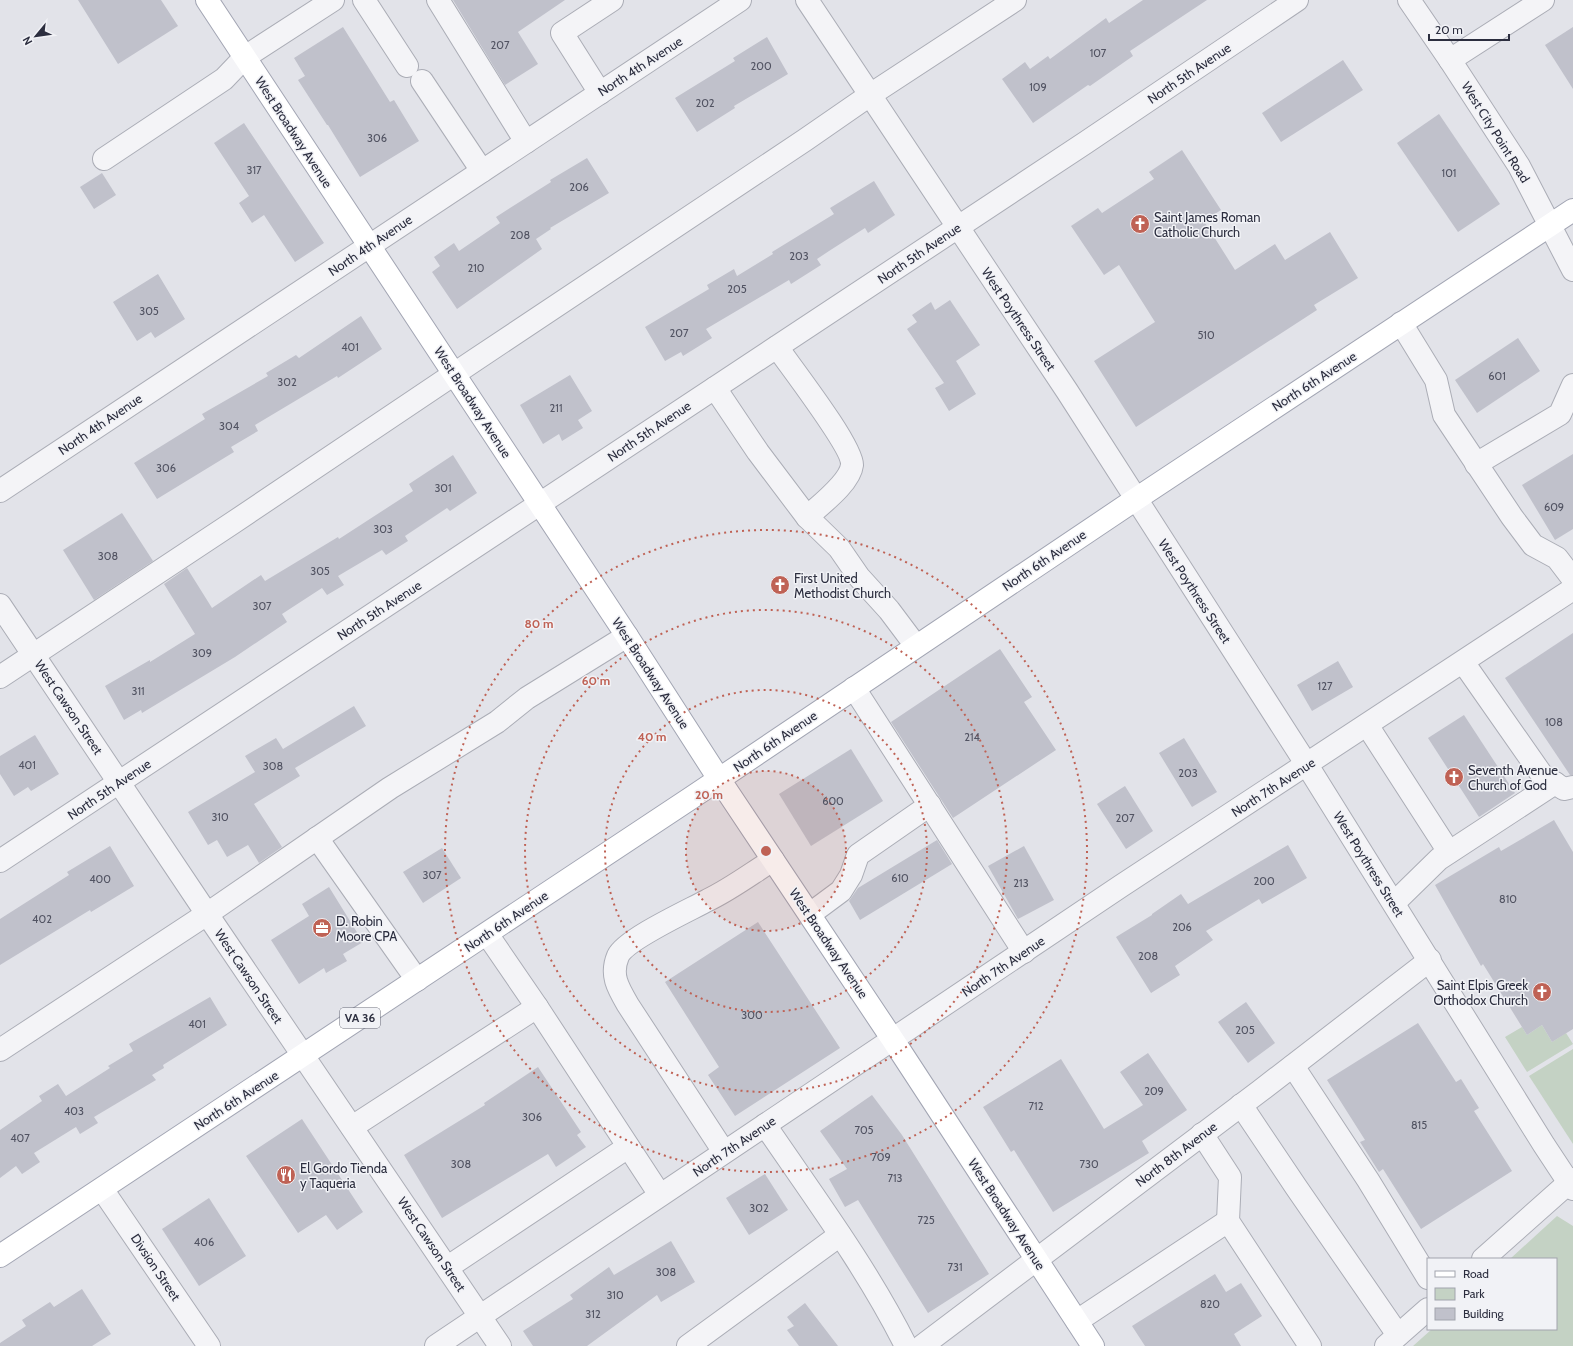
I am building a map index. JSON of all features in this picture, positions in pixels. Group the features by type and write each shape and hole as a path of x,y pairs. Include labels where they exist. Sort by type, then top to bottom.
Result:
{"main road":[{"name":"West Broadway Avenue","path":"207,0 1093,1346"},
{"name":"North 6th Avenue","path":"0,1256 304,1056 1136,499 1573,210"}],"street":[{"path":"104,159 224,79 245,57 333,0"},
{"path":"364,0 407,66"},
{"path":"438,0 526,142"},
{"path":"600,93 562,33 612,0"},
{"name":"North 4th Avenue","path":"0,491 740,0"},
{"name":"West Poythress Street","path":"807,0 1067,391 1307,765 1540,1138 1572,1184"},
{"path":"0,677 806,140 870,95 1015,0"},
{"name":"North 5th Avenue","path":"0,861 958,227 1297,0"},
{"name":"West City Point Road","path":"1409,0 1519,166 1573,270"},
{"path":"1450,60 1543,0"},
{"path":"422,81 482,171"},
{"path":"1401,324 1436,380 1444,415 1476,464 1533,545 1557,558 1573,579"},
{"path":"777,347 838,433 852,459 852,466 839,489 807,517"},
{"path":"1476,464 1560,414 1573,385"},
{"path":"715,388 758,452 807,517 839,548 859,577 889,610 916,646"},
{"name":"North 7th Avenue","path":"436,1346 480,1315 1121,886 1573,589"},
{"name":"West Cawson Street","path":"0,606 500,1346"},
{"path":"0,1050 207,914 390,788 497,722 527,698 627,636"},
{"path":"1463,662 1542,775 1564,785"},
{"path":"854,688 1024,952"},
{"path":"1368,725 1449,852"},
{"path":"1394,903 1439,859 1449,852 1564,785"},
{"path":"810,914 841,890 851,875 858,855 930,805"},
{"path":"317,838 417,980"},
{"path":"724,1152 628,1004 617,985 614,976 615,967 619,955 629,945 654,929 709,900 773,860"},
{"path":"487,934 537,1007 660,1195"},
{"name":"North 8th Avenue","path":"922,1346 1293,1066 1430,960"},
{"path":"352,1127 537,1007"},
{"path":"1293,1066 1368,1180 1427,1276"},
{"path":"1241,1105 1296,1187 1392,1340 1427,1310"},
{"path":"765,1125 840,1236 891,1316 906,1346"},
{"path":"1202,1134 1230,1178 1228,1221 1310,1346"},
{"path":"448,1267 628,1147"},
{"path":"1485,1258 1572,1184"},
{"name":"Divsion Street","path":"102,1189 209,1346"},
{"path":"1077,1321 1228,1221"},
{"path":"688,1346 840,1236"}],"green space":[{"path":"1542,1025 1552,1042 1566,1033 1573,1044 1527,1072 1505,1037 1522,1027 1527,1035"},
{"path":"1573,1049 1573,1144 1529,1076"},
{"path":"1557,1216 1573,1226 1573,1346 1413,1346 1431,1330 1557,1330 1557,1258 1511,1258"}],"building":[{"path":"78,0 161,0 178,26 118,64"},
{"path":"453,0 565,0 518,32 538,64 505,85"},
{"path":"1143,0 1207,0 1130,51 1133,56 1033,123 1002,79 1025,62 1030,69 1048,56 1050,59 1106,18 1109,23"},
{"path":"343,27 390,102 394,100 419,141 360,177 298,80 305,76 294,58"},
{"path":"1573,27 1573,89 1545,45"},
{"path":"767,37 788,74 734,106 735,108 697,132 675,98 735,61 733,58"},
{"path":"1343,60 1363,90 1281,142 1262,113"},
{"path":"1439,114 1500,204 1458,232 1397,143"},
{"path":"244,123 324,243 295,262 264,215 252,223 239,203 249,196 214,143"},
{"path":"1182,150 1221,210 1204,221 1235,270 1275,244 1285,260 1330,232 1358,278 1314,305 1317,310 1136,427 1094,361 1155,322 1119,265 1104,275 1071,226 1098,208 1102,213 1154,179 1149,172"},
{"path":"587,158 609,193 550,228 551,229 536,239 542,249 457,309 432,272 440,266 434,257 454,243 459,251 500,223 496,217 551,182 550,180"},
{"path":"102,173 116,195 94,209 80,187"},
{"path":"874,181 895,215 868,233 865,228 829,251 817,259 821,265 791,284 789,280 706,329 712,338 683,356 681,352 665,361 645,327 709,289 707,285 734,269 737,276 773,254 772,252 834,214 830,208"},
{"path":"158,274 185,319 155,338 151,332 137,341 113,302"},
{"path":"950,300 980,345 956,361 976,394 949,411 935,388 944,383 907,329 917,322 912,315 931,302 935,310"},
{"path":"361,316 382,349 338,378 337,376 255,425 258,431 231,447 234,452 157,499 134,463 205,419 202,414 268,376 266,373 296,355 299,358"},
{"path":"1518,338 1540,371 1477,413 1455,380"},
{"path":"570,375 592,411 578,420 583,428 562,441 559,434 543,444 520,405"},
{"path":"1573,454 1573,529 1555,540 1522,485"},
{"path":"453,455 477,493 450,511 447,508 405,536 408,541 386,555 382,550 338,576 344,585 327,595 322,588 282,614 287,622 235,657 142,713 141,710 124,720 105,686 150,660 150,662 195,634 164,584 187,568 212,608 261,575 265,581 338,537 339,539 413,491 409,484"},
{"path":"122,513 153,561 94,600 63,550"},
{"path":"1573,633 1573,775 1570,775 1505,678"},
{"path":"1000,649 1032,697 1024,702 1056,750 953,818 891,722"},
{"path":"1338,661 1353,687 1312,711 1297,685"},
{"path":"354,706 366,726 295,768 300,776 254,804 282,847 259,863 248,845 227,857 217,840 208,845 188,812 255,772 245,756 276,738 283,749"},
{"path":"1464,715 1515,793 1479,817 1428,738"},
{"path":"35,735 59,774 31,791 28,787 14,796 0,774 0,756"},
{"path":"1184,738 1217,792 1192,807 1159,753"},
{"path":"851,749 883,801 811,846 779,794"},
{"path":"1125,786 1153,831 1126,849 1097,804"},
{"path":"1554,820 1573,852 1573,1029 1552,1042 1542,1025 1527,1035 1483,964 1481,966 1435,885 1499,847 1501,851"},
{"path":"937,840 952,864 860,920 849,901 858,888"},
{"path":"1288,845 1307,878 1262,904 1259,899 1206,931 1213,940 1175,966 1180,975 1151,993 1116,937 1152,915 1181,894 1188,904"},
{"path":"110,846 134,886 91,912 90,910 0,965 0,919 69,875 67,872"},
{"path":"1024,846 1054,900 1018,919 988,866"},
{"path":"442,848 461,878 423,903 403,872"},
{"name":"D. Robin Moore CPA","path":"329,887 363,942 343,954 347,961 326,973 324,968 299,984 271,940 309,916 302,904"},
{"path":"758,922 840,1048 735,1116 708,1075 719,1067 665,982"},
{"path":"210,997 227,1025 163,1065 164,1068 152,1075 156,1080 94,1117 98,1123 80,1134 76,1127 34,1153 40,1162 22,1174 16,1166 0,1178 0,1130 42,1101 39,1096 58,1084 66,1096 110,1068 108,1066 133,1051 129,1044"},
{"path":"1246,1002 1275,1043 1248,1063 1218,1022"},
{"path":"1418,1023 1456,1082 1461,1079 1479,1108 1474,1111 1512,1171 1421,1229 1383,1169 1379,1172 1360,1142 1365,1140 1327,1080"},
{"path":"1148,1053 1187,1110 1142,1141 1149,1153 1053,1212 1014,1150 1011,1152 983,1107 1061,1059 1104,1129 1143,1105 1120,1072"},
{"path":"538,1067 581,1132 577,1135 586,1147 556,1167 548,1154 442,1218 404,1155 485,1105 484,1103"},
{"path":"872,1095 902,1135 989,1274 928,1313 858,1200 845,1207 829,1179 847,1169 820,1131"},
{"path":"302,1119 363,1212 337,1230 326,1215 298,1233 246,1156"},
{"path":"765,1174 788,1210 749,1235 726,1198"},
{"path":"209,1198 246,1256 199,1286 162,1229"},
{"path":"671,1241 695,1282 661,1302 657,1295 587,1346 533,1346 523,1331 573,1299 570,1295 609,1267 614,1275"},
{"path":"1215,1274 1226,1292 1241,1283 1262,1316 1234,1334 1241,1346 1145,1346 1132,1326"},
{"path":"82,1289 111,1334 92,1346 0,1346 0,1343 26,1326 22,1320 50,1302 54,1307"},
{"path":"805,1303 838,1346 799,1346 787,1330 794,1326 787,1317"}],"place":[{"name":"Saint James Roman Catholic Church","path":"1140,224"},
{"name":"First United Methodist Church","path":"780,585"},
{"name":"Seventh Avenue Church of God","path":"1454,777"},
{"name":"D. Robin Moore CPA","path":"322,928"},
{"name":"Saint Elpis Greek Orthodox Church","path":"1542,992"},
{"name":"El Gordo Tienda y Taqueria","path":"286,1175"}]}
